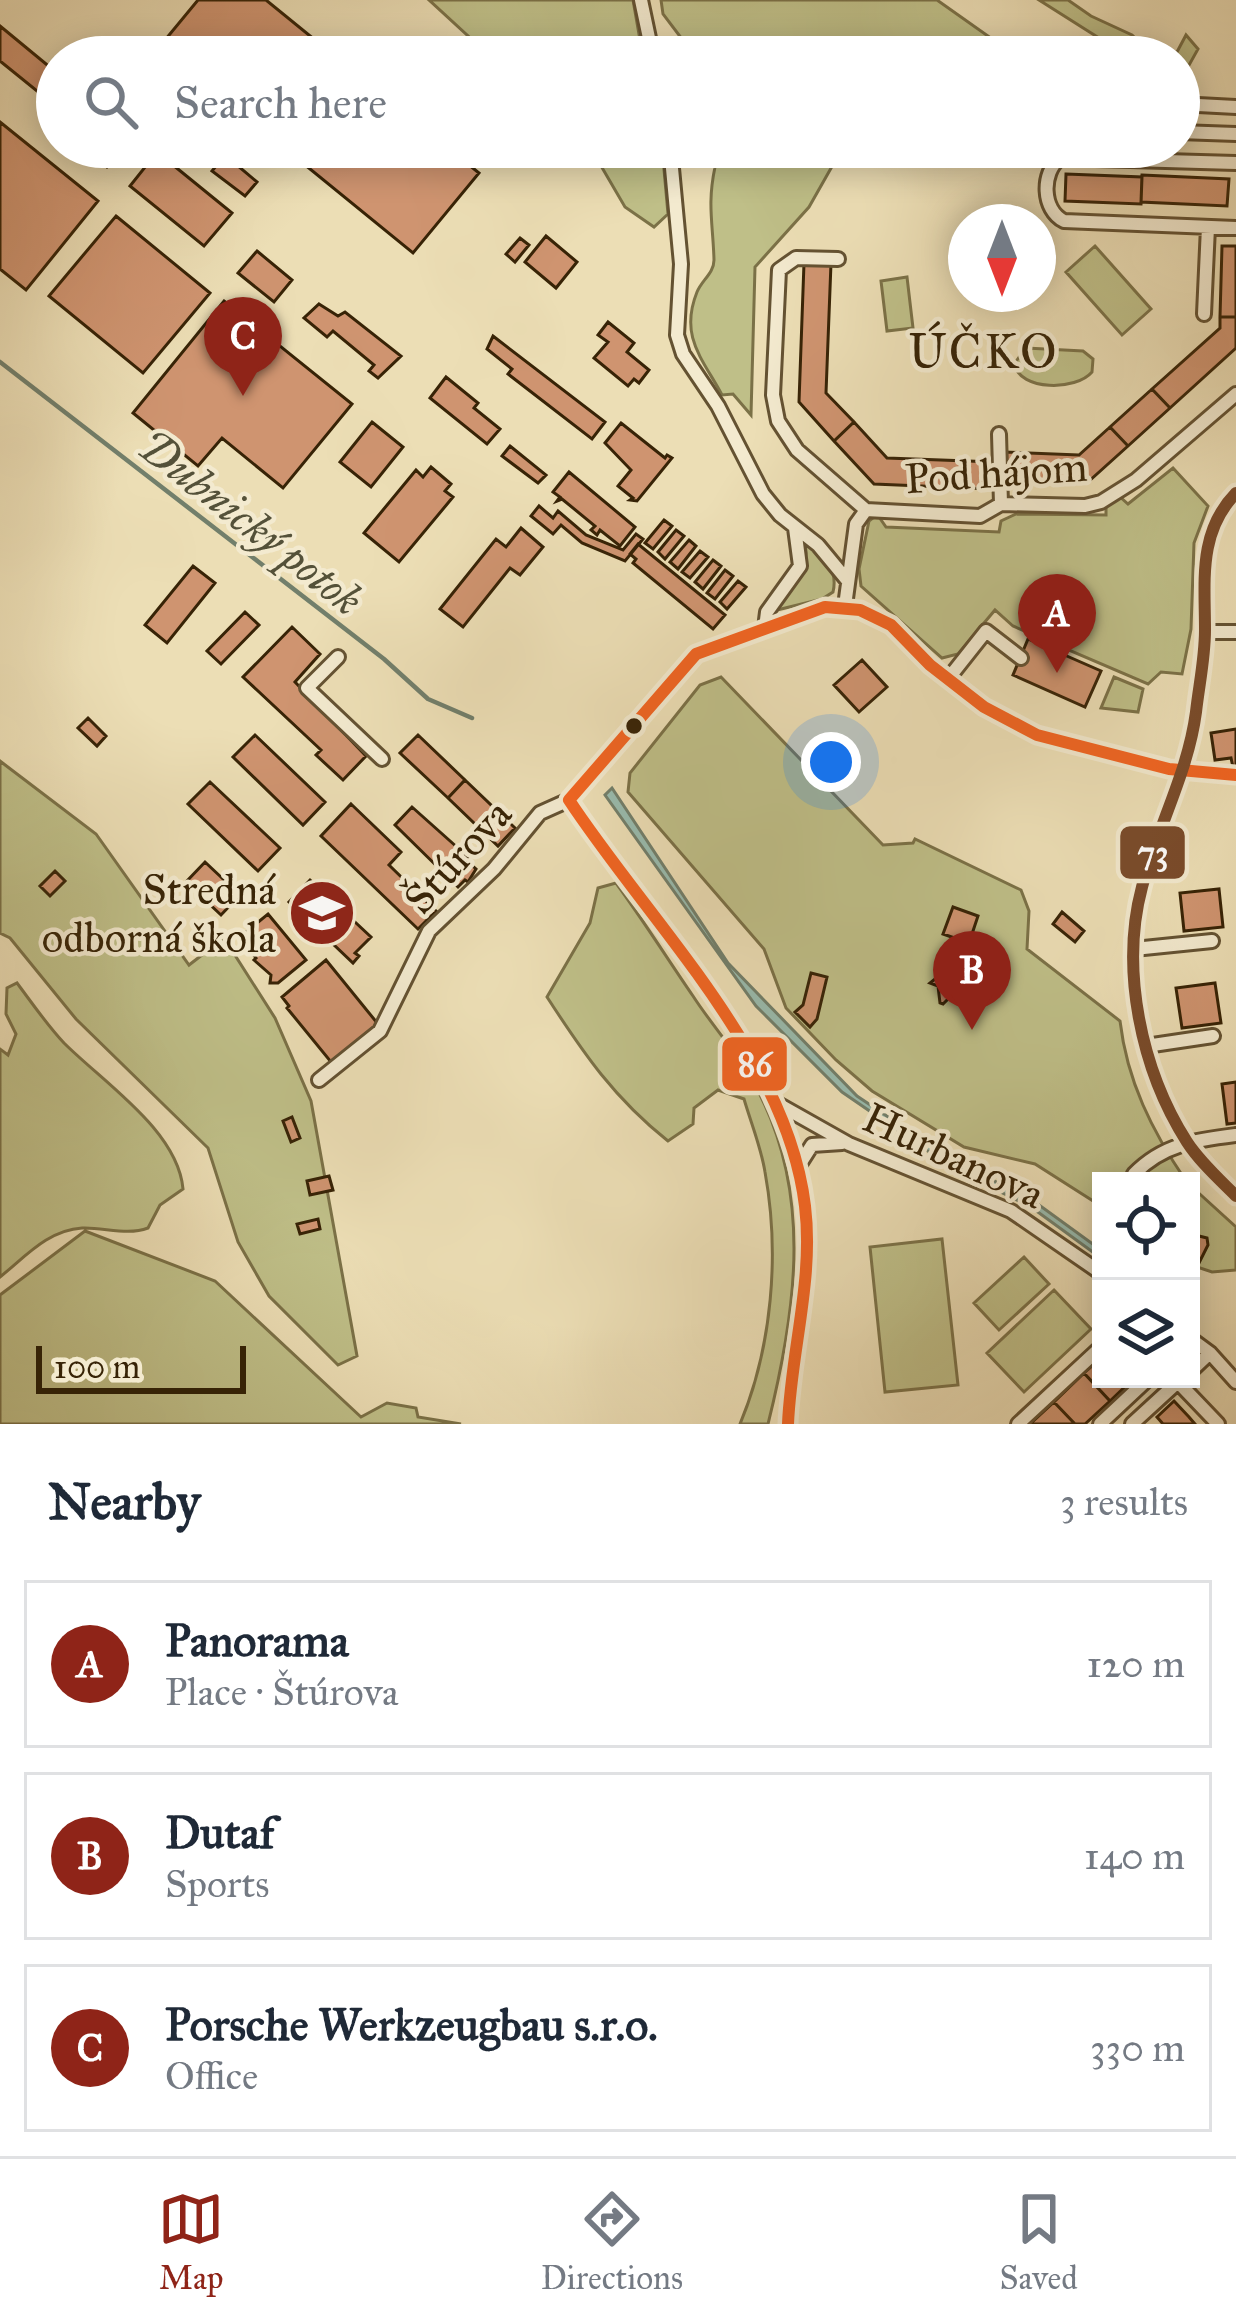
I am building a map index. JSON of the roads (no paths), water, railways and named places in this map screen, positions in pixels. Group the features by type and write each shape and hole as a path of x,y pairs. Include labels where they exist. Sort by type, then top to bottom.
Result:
{"street":[{"path":"641,0 649,36"},
{"path":"1200,105 1236,107"},
{"path":"1200,133 1236,134"},
{"path":"1200,162 1236,164"},
{"path":"672,168 681,264 677,335 682,354 718,406 763,494 818,545 847,580"},
{"path":"1050,168 1048,205 1057,218 1236,228"},
{"path":"1204,314 1208,227"},
{"name":"Pod hájom","path":"838,259 796,258 779,270 773,395 778,421 797,450 866,510 980,516 1001,504 1084,506 1101,502 1120,493 1236,394"},
{"path":"999,434 1001,504"},
{"path":"1236,493 1218,513 1208,542 1203,575 1205,632 1193,731 1142,886 1133,950 1134,987 1146,1046 1164,1096 1186,1141 1236,1196"},
{"name":"Pod hájom","path":"845,606 856,524 866,510"},
{"path":"765,628 767,612 800,566 794,527"},
{"path":"845,606 891,625 984,707 1037,735 1182,770 1236,776"},
{"name":"Štúrova","path":"319,1079 380,1031 429,931 505,857 540,813 569,800 687,662 696,654 765,628 825,607 845,606"},
{"path":"948,679 986,631 1021,658"},
{"path":"1205,632 1236,632"},
{"path":"338,657 307,688 382,759"},
{"name":"Štúrova","path":"569,800 700,979 776,1103 799,1172 805,1207 805,1273 788,1424"},
{"path":"1133,950 1212,941"},
{"path":"1146,1046 1213,1036"},
{"name":"Hurbanova","path":"776,1103 849,1144 1011,1211 1092,1267"},
{"path":"1136,1172 1153,1154 1186,1141 1236,1135"},
{"path":"799,1172 798,1162 812,1145 849,1144"},
{"path":"1200,1346 1236,1382"},
{"path":"1200,1362 1210,1353"},
{"path":"1018,1424 1092,1355"},
{"path":"1100,1424 1138,1388"},
{"path":"1132,1424 1170,1388"},
{"path":"1185,1388 1218,1424"}],"waterway":[{"name":"Dubnický potok","path":"0,362 384,659 428,699 472,718"}],"place":[{"name":"Porsche Werkzeugbau s.r.o.","path":"243,396"},
{"name":"Panorama","path":"1057,673"},
{"name":"Stredná odborná škola","path":"322,913"},
{"name":"Dutaf","path":"972,1030"}],"district":[{"name":"ÚČKO","path":"984,351"}]}
